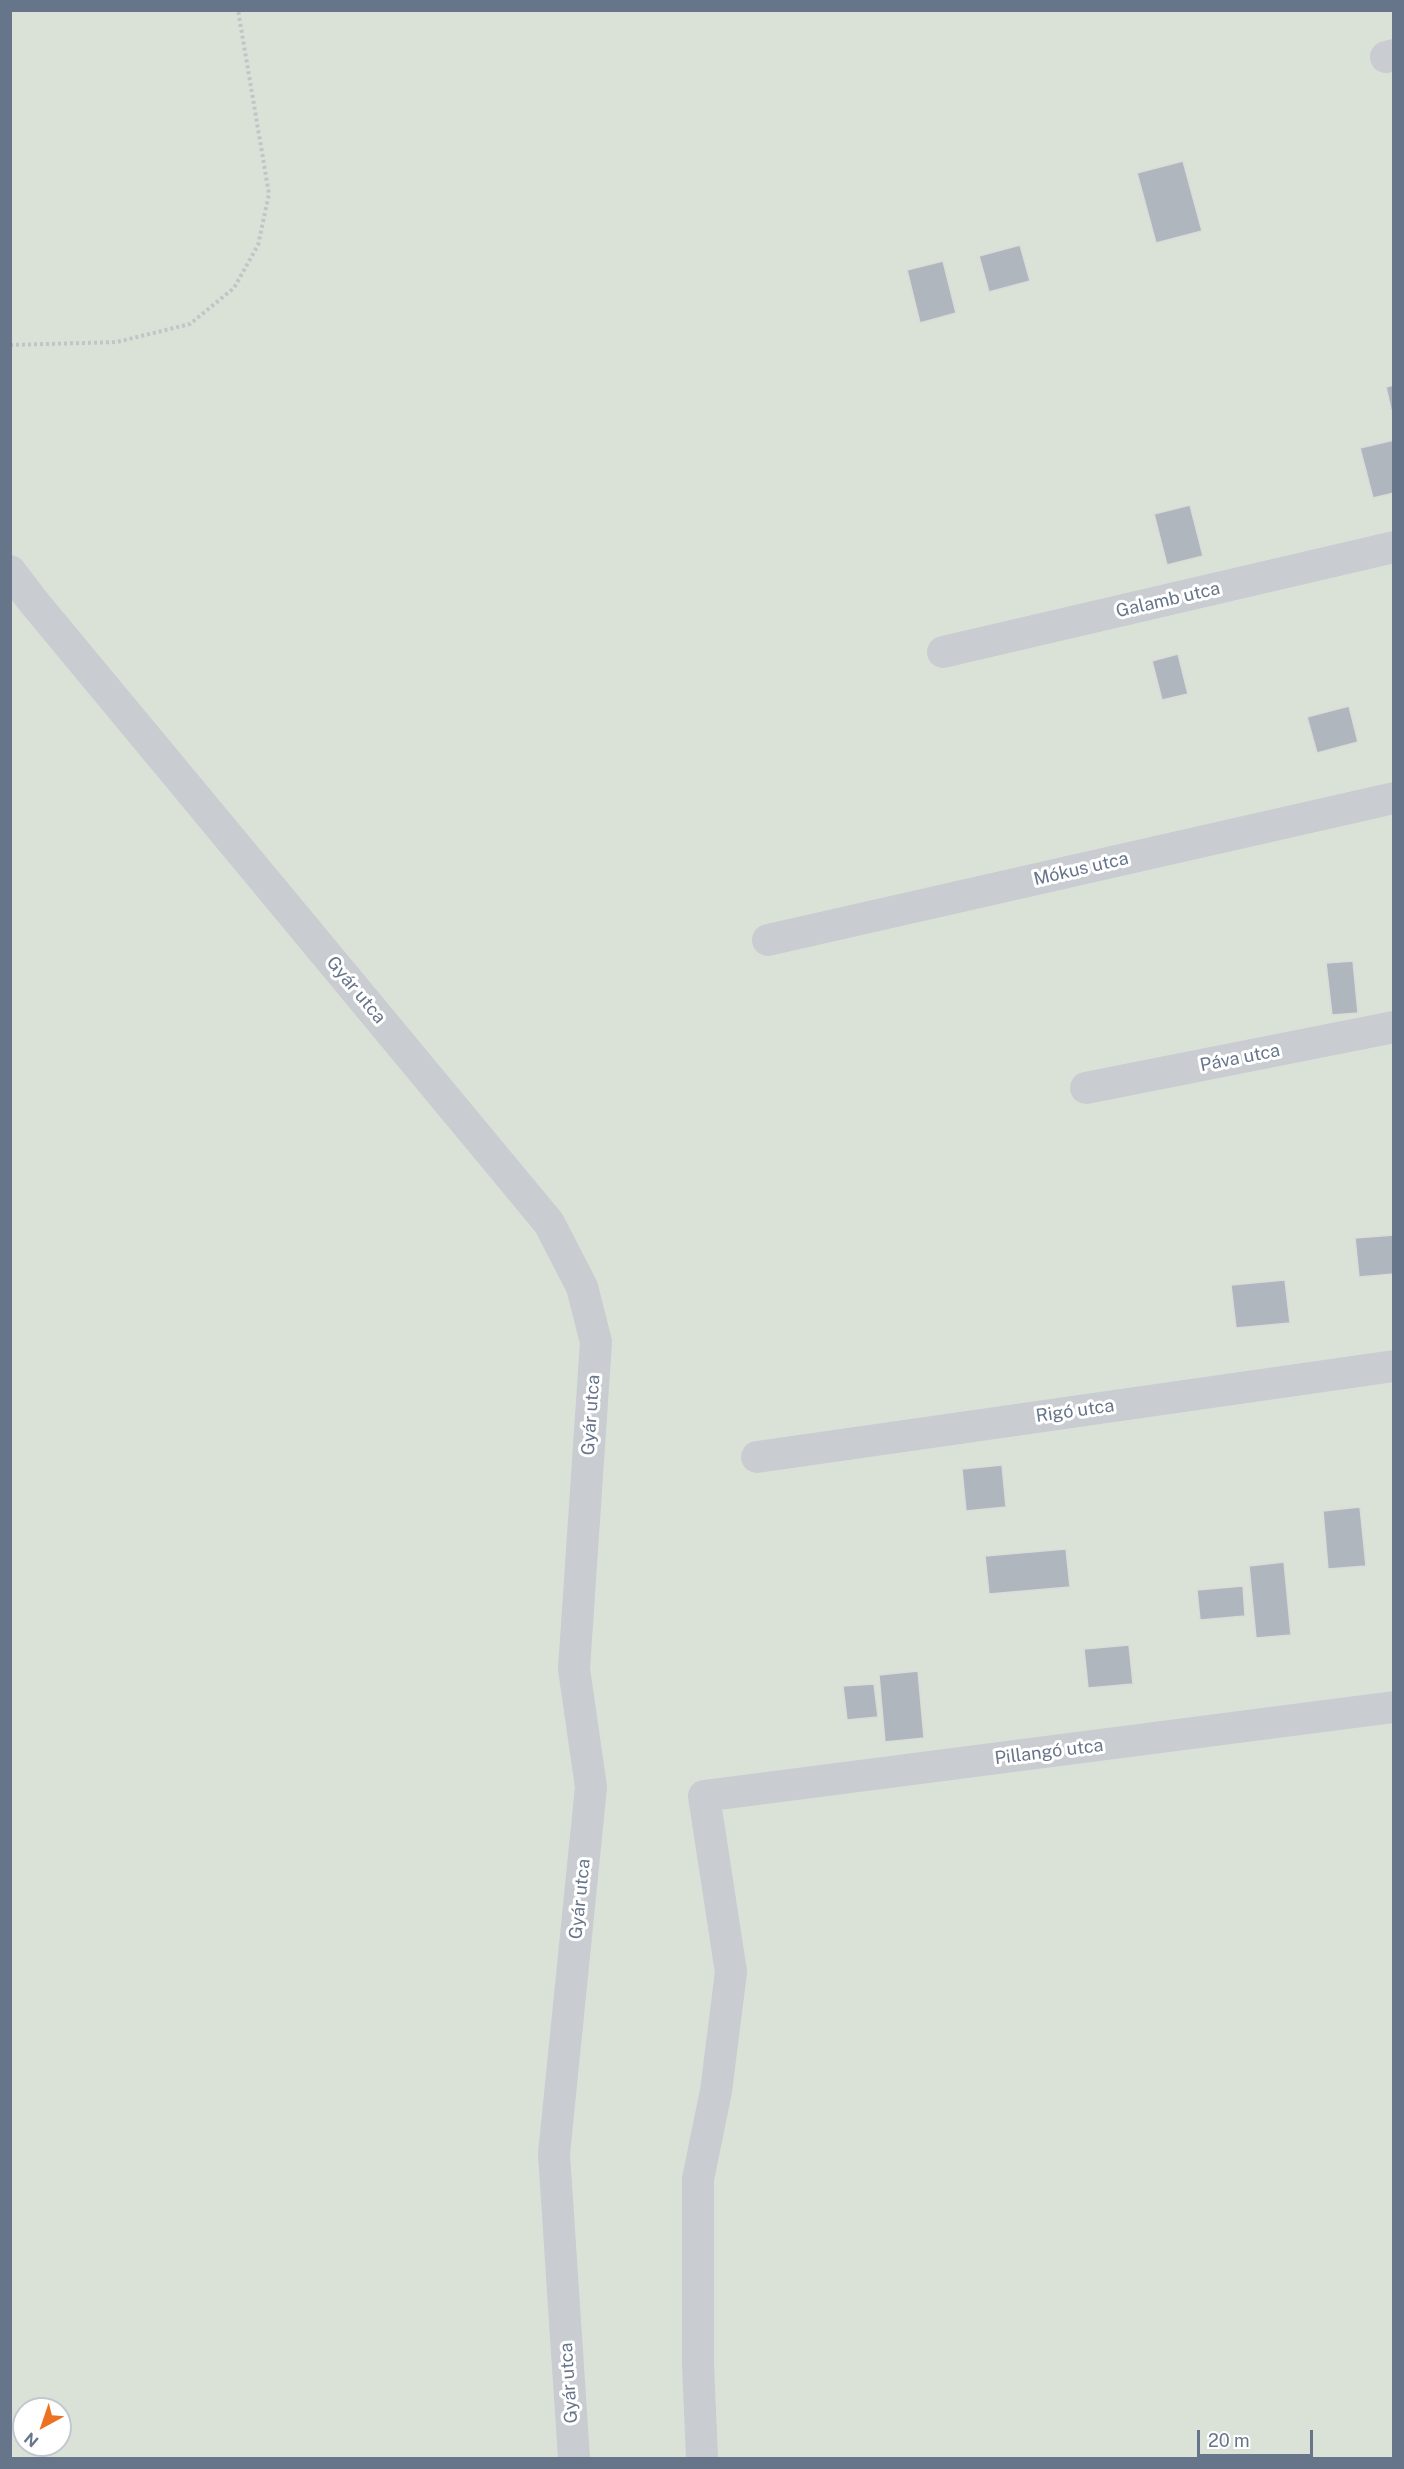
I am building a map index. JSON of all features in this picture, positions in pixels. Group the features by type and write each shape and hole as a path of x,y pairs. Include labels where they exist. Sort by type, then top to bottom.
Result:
{"street":[{"name":"Galamb utca","path":"943,652 1394,547"},
{"name":"Gyár utca","path":"10,571 549,1223 582,1287 596,1342 574,1669 591,1787 554,2154 574,2458"},
{"name":"Mókus utca","path":"768,940 1394,798"},
{"name":"Páva utca","path":"1086,1088 1394,1027"},
{"name":"Rigó utca","path":"757,1457 1394,1366"},
{"name":"Pillangó utca","path":"702,2458 698,2364 698,2179 717,2091 730,1972 704,1796 1394,1707"}],"path":[{"path":"10,345 117,342 190,324 234,288 258,245 268,194 238,10"}],"shaded area":[{"path":"11,11 1393,11 1393,2458 11,2458"}],"building":[{"path":"1183,161 1202,231 1156,243 1137,173"},
{"path":"1020,245 1030,281 989,292 979,256"},
{"path":"943,261 956,313 920,323 907,270"},
{"path":"1394,385 1394,413 1392,414 1386,387"},
{"path":"1394,440 1394,493 1373,498 1360,448"},
{"path":"1190,505 1203,556 1167,565 1154,514"},
{"path":"1178,654 1188,694 1162,700 1152,661"},
{"path":"1349,706 1358,742 1317,753 1307,717"},
{"path":"1353,961 1358,1013 1332,1015 1326,963"},
{"path":"1394,1235 1394,1274 1359,1277 1355,1238"},
{"path":"1285,1280 1290,1323 1236,1328 1231,1285"},
{"path":"1002,1465 1006,1507 966,1511 962,1469"},
{"path":"1360,1507 1366,1566 1328,1569 1323,1511"},
{"path":"1066,1549 1070,1587 989,1594 985,1556"},
{"path":"1284,1562 1291,1635 1256,1638 1249,1566"},
{"path":"1243,1586 1245,1616 1200,1620 1197,1590"},
{"path":"1129,1645 1133,1684 1088,1688 1084,1649"},
{"path":"918,1671 924,1738 885,1742 879,1675"},
{"path":"874,1684 878,1717 847,1720 843,1686"}]}
